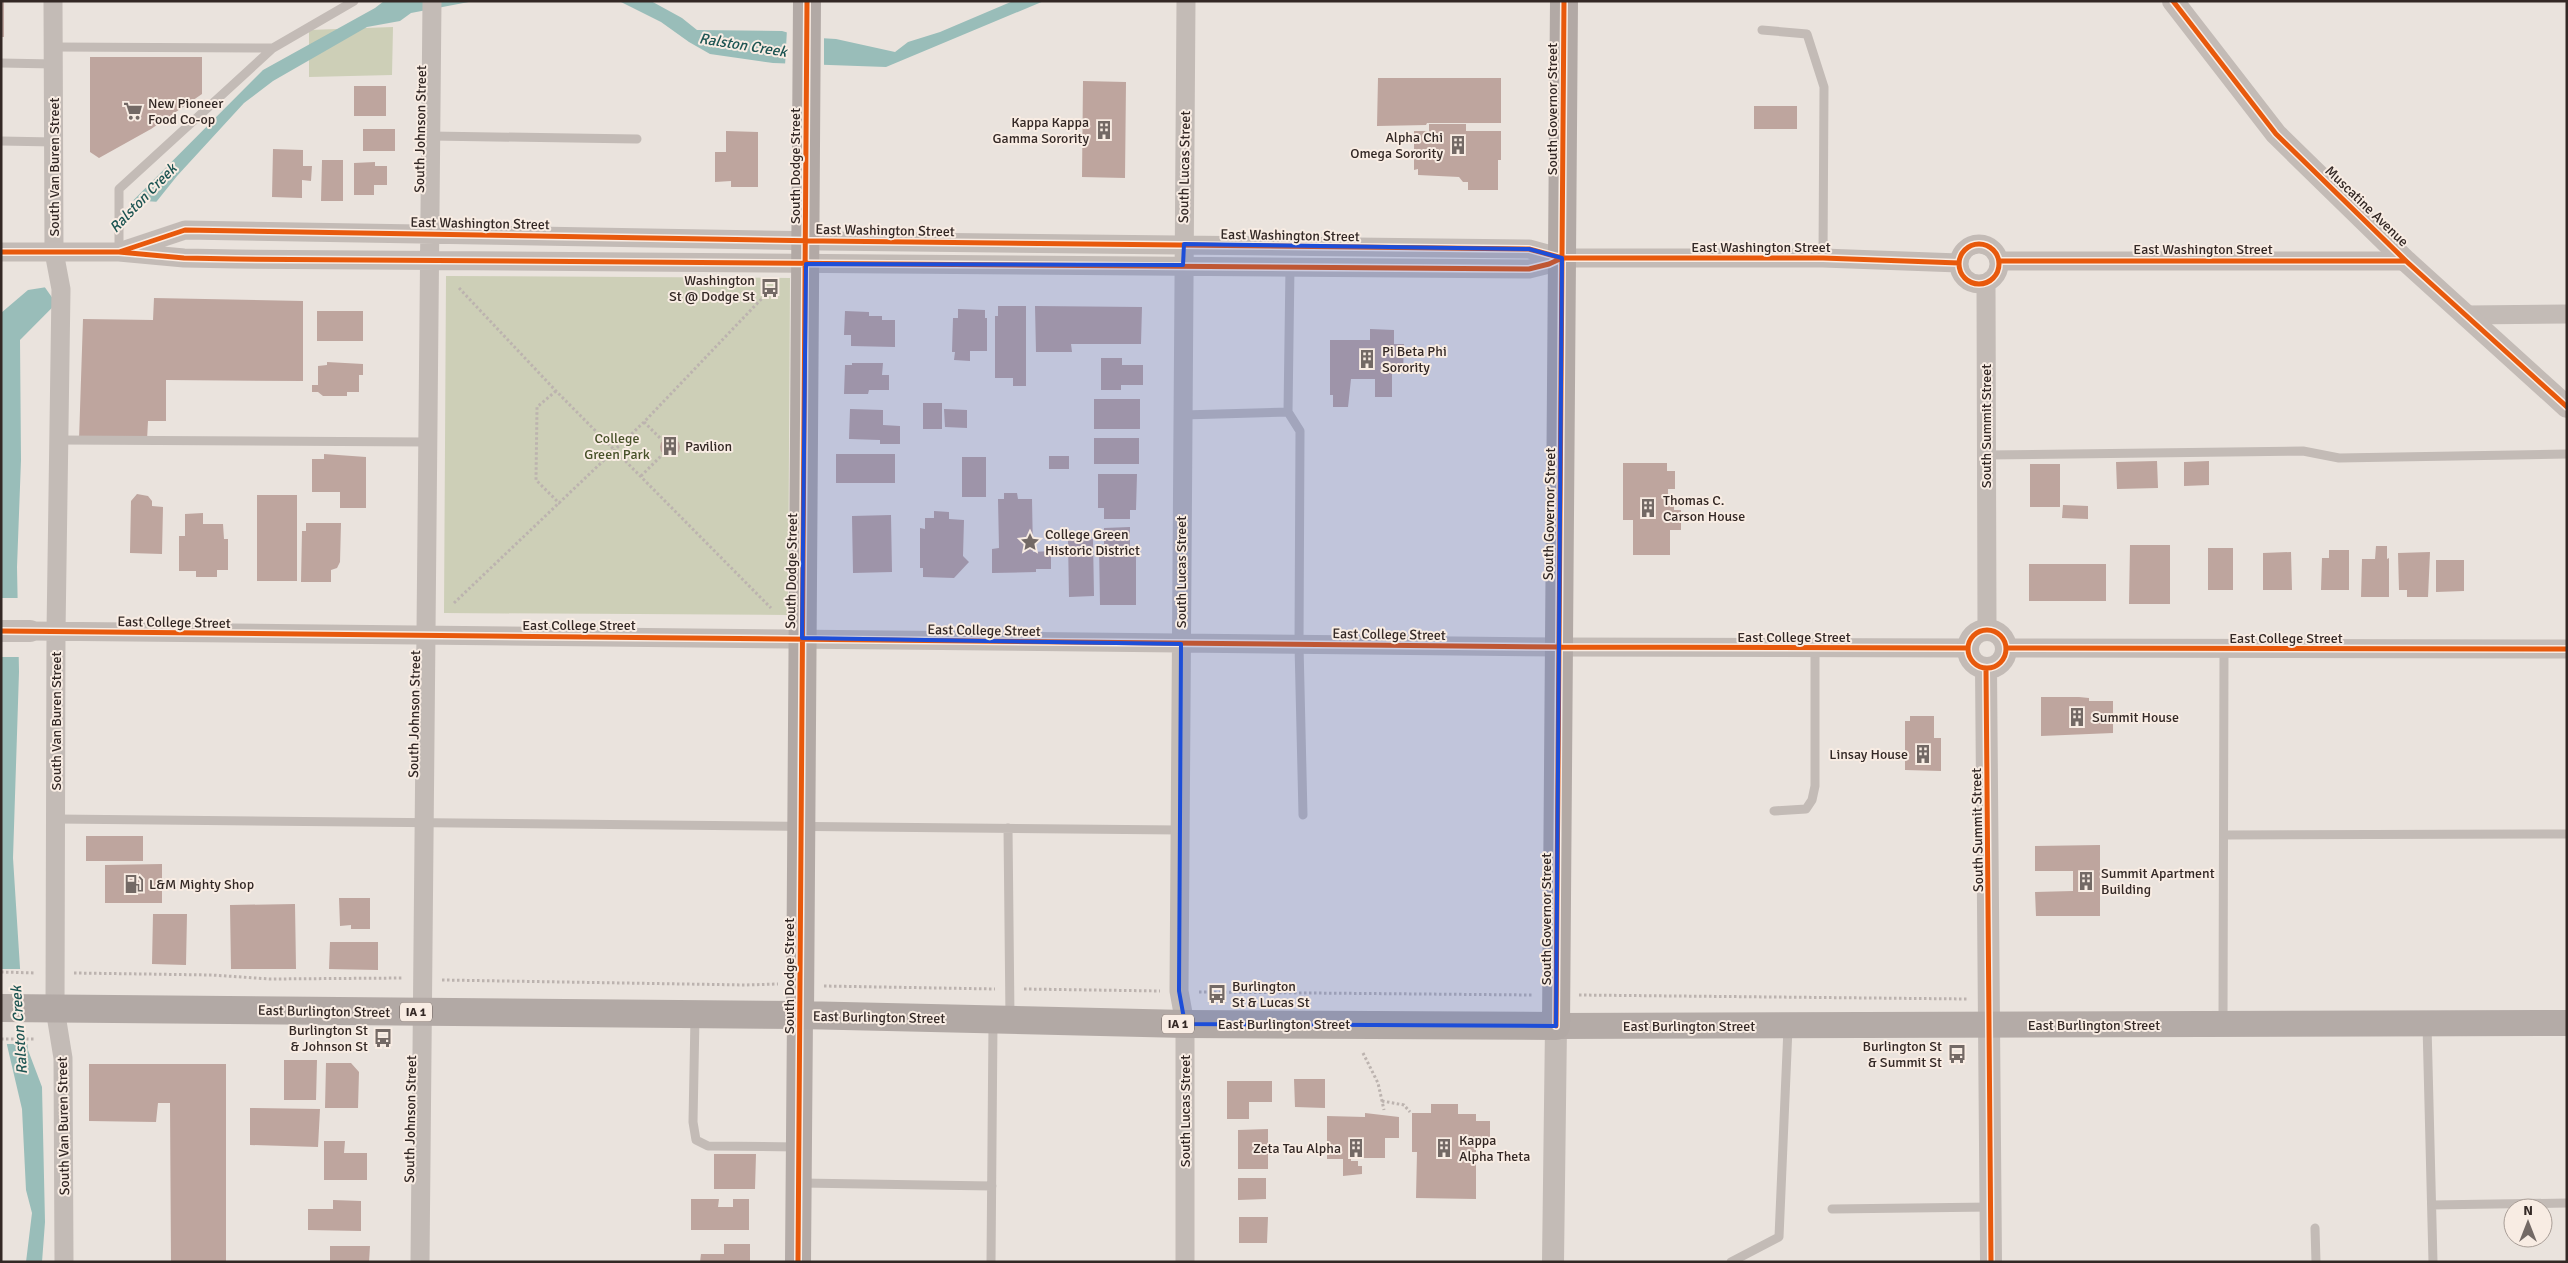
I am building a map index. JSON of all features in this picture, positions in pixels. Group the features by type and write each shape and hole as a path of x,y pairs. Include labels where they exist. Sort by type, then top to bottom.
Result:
{"main road":[{"name":"South Governor Street","path":"1556,1026 1564,1"},
{"name":"South Dodge Street","path":"798,1262 807,14"},
{"name":"East Burlington Street","path":"1,1008 800,1015 1185,1024 1788,1026 2567,1023"}],"street":[{"name":"South Van Buren Street","path":"54,1 54,252 61,289 56,632 56,819 43,1008 63,1058 64,1262"},
{"name":"South Lucas Street","path":"1185,1262 1185,1024 1178,991 1186,1"},
{"name":"Muscatine Avenue","path":"2173,1 2276,134 2406,260 2567,407"},
{"name":"South Johnson Street","path":"420,1262 432,9"},
{"name":"East Washington Street","path":"119,250 185,230 430,233 806,252 1184,265 1529,269 1549,264 1562,258"},
{"name":"East Washington Street","path":"1,252 119,250 184,258 430,261 1184,244 1529,249 1562,258 1823,258 1959,263"},
{"path":"1980,244 1992,249 1999,260 1995,276 1986,283 1973,283 1960,271 1959,263 1963,253 1967,248 1980,244"},
{"name":"East Washington Street","path":"1999,260 2406,260"},
{"name":"South Summit Street","path":"1986,283 1986,629"},
{"path":"2467,315 2567,314"},
{"path":"1986,629 2000,634 2004,639 2006,648 2003,659 1999,664 1986,668 1974,663 1970,659 1967,648 1972,636 1986,629"},
{"name":"East College Street","path":"1,631 802,638 1181,644 1815,649 1967,648"},
{"name":"East College Street","path":"2006,648 2224,650 2567,649"},
{"name":"South Summit Street","path":"1986,668 1991,1025 1991,1262"},
{"name":"South Governor Street","path":"1554,1262 1556,1026"}],"lane":[{"path":"119,250 119,189 273,48 354,1"},
{"path":"1762,30 1807,34 1824,87 1823,258"},
{"path":"1,64 54,55 273,48"},
{"path":"431,136 637,139"},
{"path":"1,141 54,142"},
{"path":"1290,266 1288,412 1300,431 1299,645 1303,815"},
{"path":"1182,415 1288,412"},
{"path":"60,440 427,442"},
{"path":"1986,455 2303,451 2339,458 2567,454"},
{"path":"1774,811 1806,809 1812,800 1815,786 1815,649"},
{"path":"2222,1024 2224,650"},
{"path":"56,819 1180,830"},
{"path":"991,1262 992,1186 1002,1020 1008,828"},
{"path":"2224,835 2567,834"},
{"path":"695,1014 693,1122 696,1140 708,1146 799,1147"},
{"path":"2427,1023 2433,1262"},
{"path":"1731,1262 1780,1237 1788,1026"},
{"path":"798,1182 992,1186"},
{"path":"2432,1204 2567,1203"},
{"path":"1832,1209 1991,1207"},
{"path":"2315,1228 2316,1262"}],"path":[{"path":"459,288 556,390 770,608"},
{"path":"454,603 644,422 769,292"},
{"path":"556,390 537,407 536,480 560,504"},
{"path":"644,422 662,440"},
{"path":"641,476 663,454"},
{"path":"1,972 36,973"},
{"path":"1,1039 35,1040"},
{"path":"1363,1053 1378,1084 1384,1110"},
{"path":"1382,1101 1404,1105 1410,1112"}],"highlighted area":[{"path":"1184,244 1529,249 1562,258 1556,1026 1185,1024 1179,991 1181,644 802,638 806,264 1183,265"}],"green space":[{"path":"393,27 392,75 309,77 309,30"},
{"name":"College Green Park","path":"446,276 790,278 788,615 444,613"}],"water":[{"name":"Ralston Creek","path":"384,1 474,1 411,13 400,21 367,27 273,81 244,103 177,176 153,206 20,340 21,460 17,567 19,672 13,858 20,968 28,1050 42,1087 45,1222 42,1262 26,1262 32,1213 26,1190 22,1109 7,1045 1,976 1,313 28,290 47,287 263,70 375,8"},
{"name":"Ralston Creek","path":"619,1 651,1 682,18 697,30 782,31 803,37 836,39 895,52 908,42 940,32 1013,1 1044,1 886,67 773,63 710,54 661,22"}],"pier":[{"path":"787,29 803,34 824,36 824,67 785,66"},
{"path":"129,200 160,202 58,306 44,286"},
{"path":"1,598 22,598 21,657 1,657"},
{"path":"1,969 22,969 30,1044 4,1044"}],"building":[{"path":"1,1 4,1 4,37 1,37"},
{"name":"New Pioneer Food Co-op","path":"90,57 202,57 202,94 151,129 99,158 90,152"},
{"path":"1378,78 1501,78 1501,123 1427,123 1426,125 1377,126"},
{"name":"Kappa Kappa Gamma Sorority","path":"1083,81 1126,82 1125,178 1082,177"},
{"path":"354,86 386,86 386,116 354,116"},
{"path":"1754,106 1797,106 1797,129 1754,129"},
{"name":"Alpha Chi Omega Sorority","path":"1429,124 1466,124 1466,131 1501,131 1501,160 1498,160 1498,190 1468,190 1468,182 1463,182 1459,177 1418,175 1418,169 1414,170 1414,131 1429,131"},
{"path":"363,129 395,129 395,151 363,151"},
{"path":"726,131 758,132 758,187 731,187 731,181 715,182 715,152 726,152"},
{"path":"273,149 303,150 303,166 312,166 311,181 302,180 302,198 272,197"},
{"path":"322,160 343,160 343,201 321,201"},
{"path":"375,162 375,166 387,166 387,185 374,185 374,195 354,195 354,163"},
{"path":"154,298 303,301 303,381 166,380 166,421 148,421 147,440 79,440 83,319 153,320"},
{"path":"998,306 1026,306 1026,386 1013,386 1013,378 995,378 995,316 998,316"},
{"path":"1035,306 1142,307 1141,344 1071,344 1072,352 1036,352"},
{"path":"958,309 985,310 985,318 987,318 987,351 970,351 970,361 954,360 955,352 952,352 953,318 958,318"},
{"path":"317,311 363,311 363,341 317,341"},
{"path":"845,311 869,312 869,316 882,316 882,320 895,320 895,347 851,346 851,335 844,335"},
{"name":"Pi Beta Phi Sorority","path":"1370,329 1394,330 1394,344 1404,344 1403,373 1392,373 1392,397 1375,397 1375,379 1351,379 1348,407 1333,407 1333,395 1330,395 1330,340 1370,340"},
{"path":"1101,358 1122,358 1122,365 1143,365 1143,385 1121,385 1121,390 1101,390"},
{"path":"327,362 363,364 363,375 359,375 359,392 347,392 347,396 323,396 318,392 312,392 312,385 318,385 318,366 327,365"},
{"path":"852,363 883,363 882,375 889,375 889,390 869,390 868,394 844,394 845,365 852,365"},
{"path":"1094,399 1140,399 1140,429 1094,429"},
{"path":"923,403 942,403 942,429 923,429"},
{"path":"850,409 883,410 883,425 900,426 900,444 880,444 880,440 849,439"},
{"path":"944,409 967,410 967,428 945,427"},
{"name":"Pavilion","path":"670,437 677,440 680,447 677,454 670,457 663,454 660,447 663,440"},
{"path":"1094,438 1139,438 1139,464 1094,464"},
{"path":"324,454 366,457 366,508 340,508 340,492 312,492 312,459 324,459"},
{"path":"836,454 895,454 895,483 836,483"},
{"path":"1049,456 1069,456 1069,469 1049,469"},
{"path":"962,457 986,457 986,497 962,497"},
{"path":"2157,461 2158,488 2117,489 2116,462"},
{"path":"2209,461 2209,485 2184,486 2184,462"},
{"name":"Thomas C. Carson House","path":"1623,463 1667,463 1667,471 1675,471 1675,489 1668,489 1668,506 1674,506 1674,510 1681,510 1681,530 1670,530 1670,555 1633,555 1633,520 1623,520"},
{"path":"2030,464 2060,464 2060,507 2030,507"},
{"path":"1098,474 1137,474 1136,510 1130,510 1130,519 1104,519 1104,508 1098,508"},
{"path":"1004,493 1017,493 1018,499 1032,499 1033,552 1051,551 1051,569 1036,569 1036,572 992,573 992,549 999,548 998,499 1004,499"},
{"path":"137,494 148,496 152,501 152,506 163,507 162,554 130,553 131,501"},
{"path":"257,495 297,495 297,581 257,581"},
{"path":"2063,505 2088,506 2088,519 2062,518"},
{"path":"934,511 949,512 949,519 964,520 963,556 969,562 954,578 923,577 923,568 920,568 920,528 925,529 925,518 934,518"},
{"path":"203,513 203,524 223,524 224,539 228,539 228,570 217,570 217,577 196,577 196,571 179,571 179,536 185,536 185,514"},
{"path":"891,515 892,572 853,573 852,516"},
{"path":"306,523 341,523 340,562 337,568 331,570 331,582 301,582 302,531 306,531"},
{"path":"1130,527 1130,551 1136,551 1136,605 1100,605 1099,545 1104,545 1104,528"},
{"path":"1093,539 1094,596 1069,597 1068,540"},
{"path":"2130,545 2170,545 2170,604 2129,604"},
{"path":"2376,546 2387,546 2387,559 2389,558 2389,597 2361,597 2362,559 2375,559"},
{"path":"2208,548 2233,548 2233,590 2208,590"},
{"path":"2329,550 2349,550 2349,590 2321,590 2322,558 2329,558"},
{"path":"2291,552 2292,590 2263,590 2263,553"},
{"path":"2430,552 2428,597 2407,597 2407,590 2399,590 2398,553"},
{"path":"2436,560 2464,560 2464,591 2436,592"},
{"path":"2029,564 2106,564 2106,601 2029,601"},
{"name":"Summit House","path":"2041,697 2079,697 2089,698 2089,701 2113,701 2113,733 2041,736"},
{"name":"Linsay House","path":"1910,716 1934,716 1934,738 1941,738 1941,771 1905,770 1905,721 1910,721"},
{"path":"86,836 143,836 143,861 86,861"},
{"name":"Summit Apartment Building","path":"2100,845 2100,916 2036,916 2035,892 2073,891 2073,871 2035,871 2035,846"},
{"name":"L&M Mighty Shop","path":"162,864 162,903 105,903 105,865"},
{"path":"339,898 370,898 370,929 351,929 351,925 340,926"},
{"path":"295,904 296,969 231,969 230,905"},
{"path":"153,914 187,914 186,965 152,964"},
{"path":"330,942 378,942 378,970 329,969"},
{"path":"284,1060 317,1060 316,1100 284,1100"},
{"path":"326,1063 351,1063 359,1072 358,1108 325,1108"},
{"path":"89,1064 226,1064 226,1262 171,1262 170,1103 158,1103 156,1122 89,1121"},
{"path":"1294,1079 1325,1079 1325,1108 1295,1107"},
{"path":"1227,1081 1272,1081 1272,1102 1249,1102 1249,1119 1227,1119"},
{"name":"Kappa Alpha Theta","path":"1431,1104 1458,1104 1458,1114 1476,1114 1476,1121 1490,1121 1490,1144 1476,1144 1476,1199 1416,1198 1417,1152 1412,1152 1412,1113 1431,1113"},
{"path":"250,1108 320,1109 318,1147 250,1145"},
{"name":"Zeta Tau Alpha","path":"1365,1113 1399,1117 1399,1138 1385,1138 1385,1158 1351,1158 1351,1161 1358,1161 1358,1166 1362,1166 1362,1174 1343,1176 1343,1159 1327,1159 1327,1116 1365,1117"},
{"path":"1268,1129 1268,1169 1238,1169 1238,1130"},
{"path":"324,1141 345,1141 344,1153 367,1153 367,1180 324,1180"},
{"path":"714,1154 756,1154 755,1189 714,1189"},
{"path":"1238,1178 1266,1178 1266,1199 1238,1200"},
{"path":"691,1199 719,1199 718,1207 733,1207 733,1199 749,1199 749,1230 691,1230"},
{"path":"333,1200 361,1201 361,1231 308,1230 308,1209 333,1209"},
{"path":"1239,1217 1268,1217 1267,1243 1239,1243"},
{"path":"724,1244 750,1244 750,1262 700,1262 701,1254 724,1254"},
{"path":"330,1246 370,1246 369,1262 330,1262"}],"cycle path":[{"path":"798,1262 807,1"},
{"path":"1556,1026 1564,1"},
{"path":"2173,1 2276,134 2406,261 2567,407"},
{"path":"119,252 185,230 823,241 1529,249 1562,258 1823,258 1959,263"},
{"path":"1979,244 1993,250 1999,264 1993,278 1979,284 1965,278 1959,264 1965,250 1979,244"},
{"path":"1,252 119,252 184,258 236,259 1529,269 1549,264 1562,258"},
{"path":"1999,261 2406,261"},
{"path":"1987,630 2001,635 2006,649 2001,663 1987,668 1973,663 1968,649 1973,635 1987,630"},
{"path":"1,631 1559,647 1967,648"},
{"path":"2006,648 2567,649"},
{"path":"1986,668 1991,1262"}],"place":[{"name":"New Pioneer Food Co-op","path":"133,111"},
{"name":"Kappa Kappa Gamma Sorority","path":"1104,130"},
{"name":"Alpha Chi Omega Sorority","path":"1458,145"},
{"name":"Washington St @ Dodge St","path":"770,288"},
{"name":"Pi Beta Phi Sorority","path":"1367,359"},
{"name":"Pavilion","path":"670,446"},
{"name":"Thomas C. Carson House","path":"1648,508"},
{"name":"College Green Historic District","path":"1030,542"},
{"name":"Summit House","path":"2077,717"},
{"name":"Linsay House","path":"1923,754"},
{"name":"Summit Apartment Building","path":"2086,881"},
{"name":"L&M Mighty Shop","path":"134,884"},
{"name":"Burlington St & Lucas St","path":"1217,994"},
{"name":"Burlington St & Johnson St","path":"383,1038"},
{"name":"Burlington St & Summit St","path":"1957,1054"},
{"name":"Zeta Tau Alpha","path":"1356,1148"},
{"name":"Kappa Alpha Theta","path":"1444,1148"}]}
